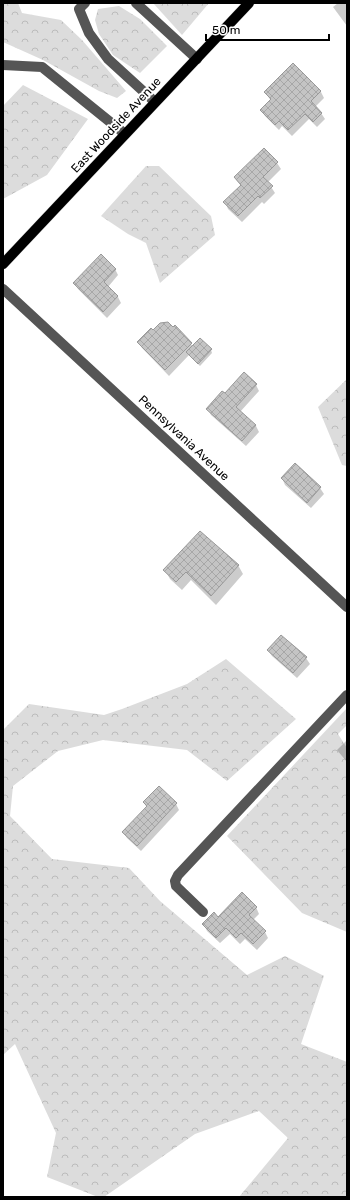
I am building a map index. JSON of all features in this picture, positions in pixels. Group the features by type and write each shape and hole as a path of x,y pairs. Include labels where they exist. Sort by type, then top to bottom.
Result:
{"main road":[{"name":"East Woodside Avenue","path":"3,264 249,3"}],"street":[{"path":"85,3 79,9 89,33 108,59 155,102"},
{"path":"136,3 196,58"},
{"path":"3,65 42,67 125,134"},
{"name":"Pennsylvania Avenue","path":"3,289 347,607"},
{"path":"203,912 176,886 175,880 178,875 347,695"}],"green space":[{"path":"3,3 18,3 22,13 61,20 82,40 126,91 117,98 99,91 43,60 3,42"},
{"path":"153,3 209,3 182,35"},
{"path":"119,6 140,19 167,46 140,73 113,55 99,34 95,20 98,9"},
{"path":"23,85 88,119 47,175 3,199 3,106"},
{"path":"146,166 159,166 211,216 215,235 160,283 146,243 128,234 101,216"},
{"path":"347,379 347,466 342,465 318,407"},
{"path":"226,659 296,719 227,781 187,750 103,740 58,751 13,786 10,816 52,859 129,868 160,901 247,975 285,956 324,976 301,1044 347,1062 347,1197 239,1197 288,1138 259,1111 195,1134 104,1197 98,1197 47,1177 56,1133 15,1044 3,1055 3,730 29,704 104,715 187,684"},
{"path":"347,708 347,725 338,734 347,748 347,932 302,913 227,836"}],"building":[{"path":"293,63 321,91 311,101 322,113 313,122 305,114 288,130 279,121 275,125 260,110 271,99 264,92"},
{"path":"264,148 278,162 263,177 273,186 260,198 258,196 238,216 223,202 241,185 234,177"},
{"path":"101,254 116,269 104,282 118,296 103,312 73,283"},
{"path":"168,322 173,327 175,325 192,343 165,370 137,342 151,328 153,330 160,323"},
{"path":"200,338 212,349 198,364 186,352"},
{"path":"244,372 257,384 236,407 256,425 242,441 206,409 222,391 225,393"},
{"path":"295,463 321,487 307,503 281,478"},
{"path":"200,531 239,565 211,596 186,572 176,582 163,570"},
{"path":"281,635 307,657 293,673 267,650"},
{"path":"159,786 177,803 137,846 122,832 147,806 143,802"},
{"path":"242,892 257,907 249,915 266,931 253,944 241,933 236,938 226,928 216,938 202,924 214,912 218,917"}]}
